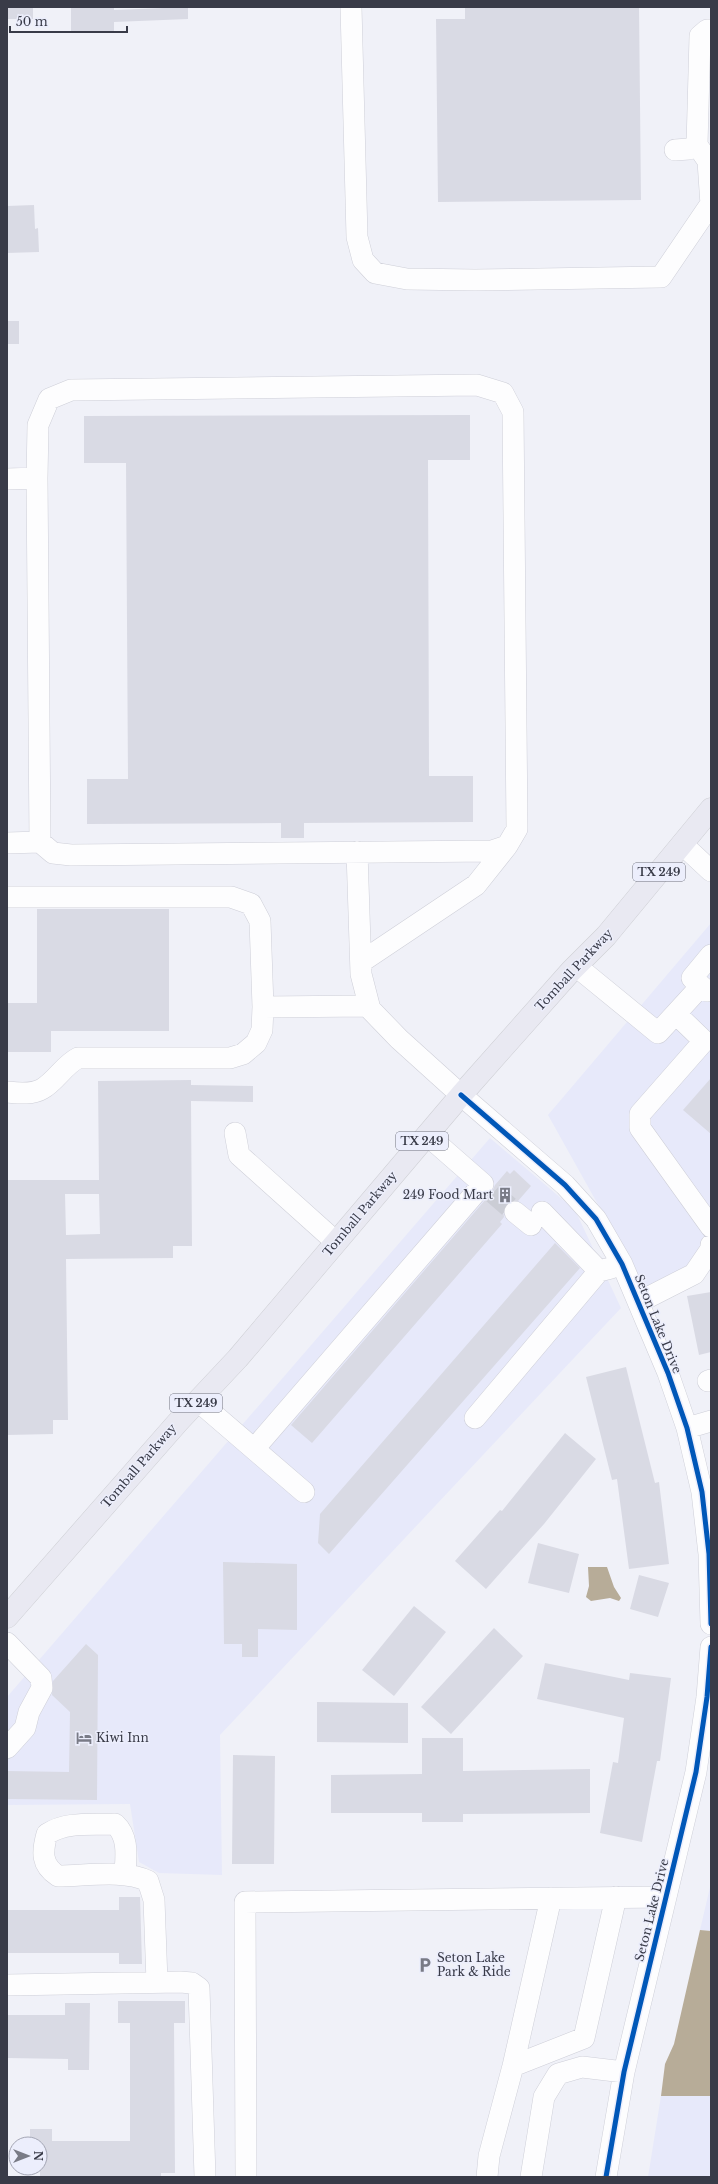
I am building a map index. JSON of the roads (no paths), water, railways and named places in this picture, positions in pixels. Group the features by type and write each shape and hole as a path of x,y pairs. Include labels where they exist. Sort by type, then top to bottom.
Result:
{"main road":[{"name":"Tomball Parkway","path":"7,1616 198,1400 238,1358 461,1095 576,966 606,936 711,809"}],"street":[{"path":"351,7 357,237 363,260 375,273 407,279 475,280 661,277 711,205 708,161 697,145 700,36 707,30 711,30"},
{"path":"675,150 689,150 697,145"},
{"path":"40,842 37,478 38,425 49,399 71,390 477,385 503,392 513,412 517,830 476,885 361,962"},
{"path":"7,479 37,478"},
{"path":"7,843 40,842 53,853 71,855 492,851 506,846"},
{"path":"682,844 711,871"},
{"path":"263,1007 370,1006 361,974 358,852"},
{"path":"7,897 231,896 251,904 260,922 263,1007 262,1030 256,1043 243,1054 230,1058 78,1058 71,1062 42,1089 31,1093 7,1092"},
{"path":"576,966 658,1033 676,1014 706,990 692,978 711,954"},
{"name":"Seton Lake Drive","path":"370,1006 370,1009 399,1039 565,1185 596,1219 622,1264 668,1373 687,1428 702,1492 710,1554 711,1624"},
{"path":"676,1014 704,1041 640,1114 640,1128 711,1227"},
{"path":"235,1133 239,1155 336,1242"},
{"path":"254,1449 488,1188 427,1135"},
{"path":"515,1212 537,1218 599,1271"},
{"path":"639,1302 694,1274 711,1249 711,1245"},
{"path":"475,1418 599,1271 622,1264"},
{"path":"198,1400 304,1492"},
{"path":"687,1428 711,1421"},
{"path":"7,1643 41,1678 42,1682 38,1697 29,1712 25,1728 7,1748"},
{"name":"Seton Lake Drive","path":"606,2177 624,2072 665,1898 703,1773 711,1647"},
{"path":"125,1874 138,1876 148,1881 153,1890 157,1982"},
{"path":"246,2177 245,1902 616,1897 665,1898"},
{"path":"513,2066 584,2038 616,1897"},
{"path":"487,2177 489,2156 513,2066 551,1898"},
{"path":"7,1985 180,1982 192,1983 199,1988 206,2177"},
{"path":"531,2177 544,2097 558,2074 582,2067 624,2072"}],"tunnel":[{"path":"493,1193 515,1212"}],"place":[{"name":"249 Food Mart","path":"505,1195"},
{"name":"Kiwi Inn","path":"84,1738"},
{"name":"Seton Lake Park & Ride","path":"425,1965"}]}
